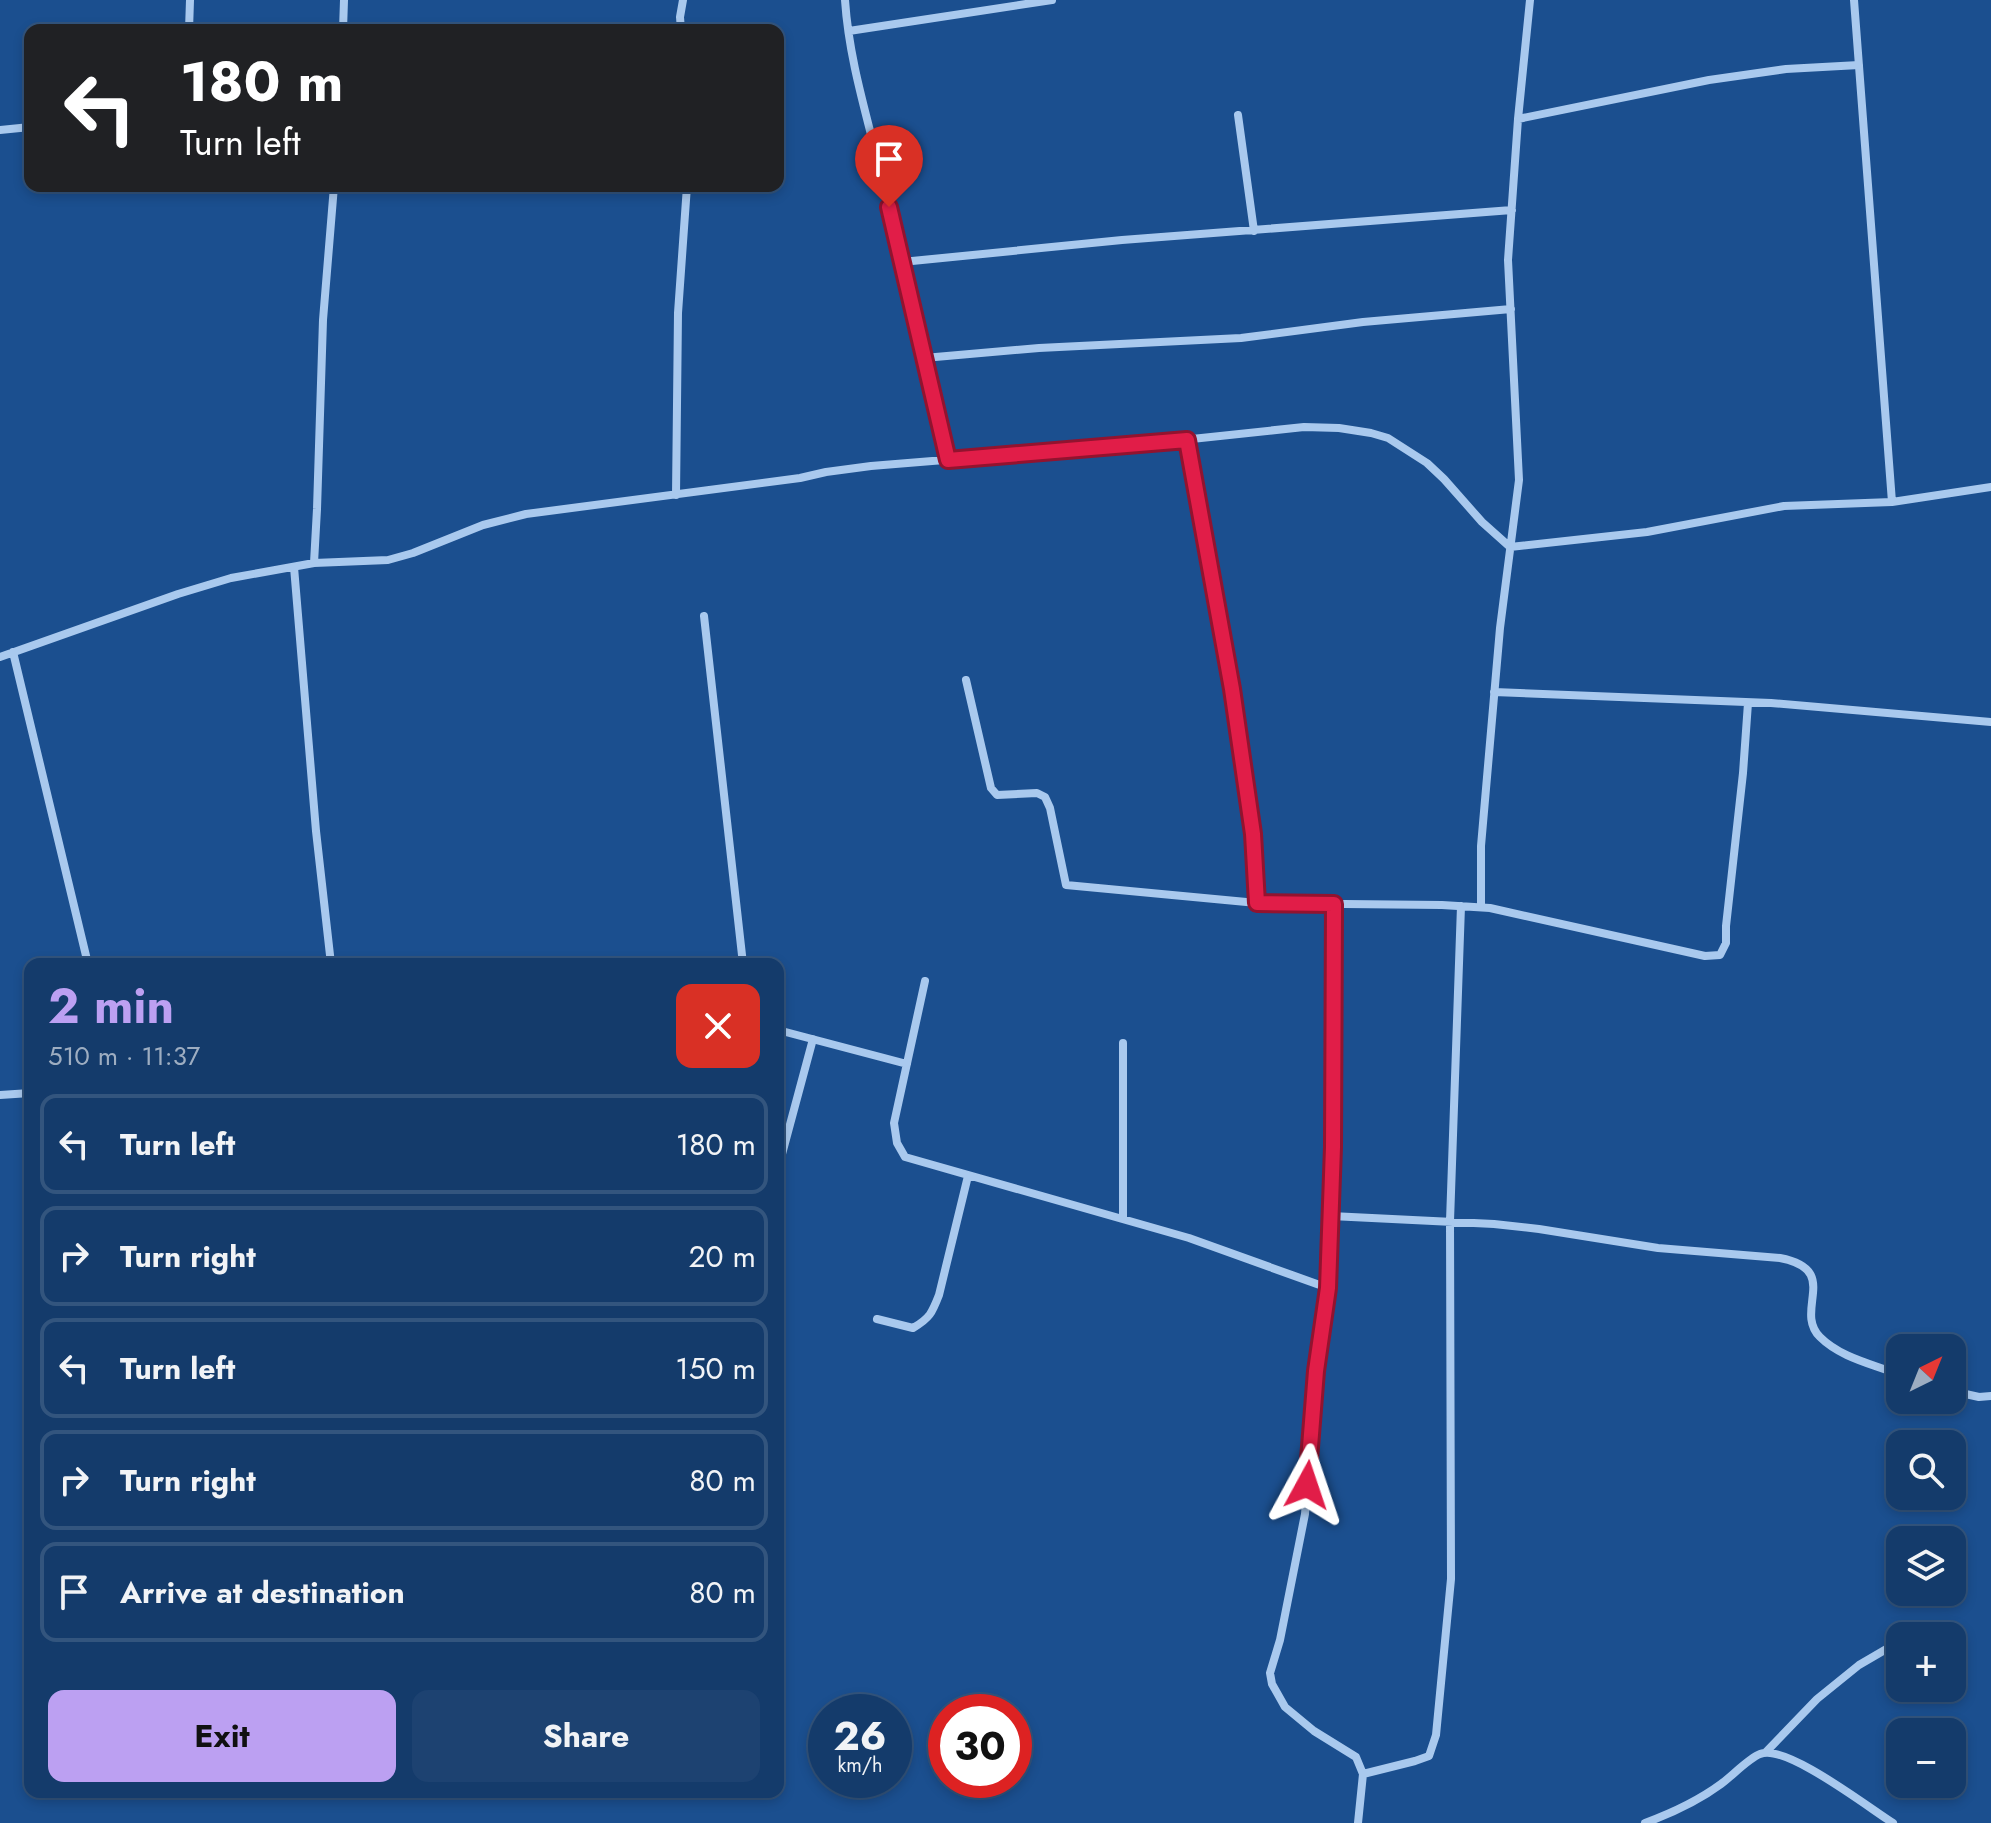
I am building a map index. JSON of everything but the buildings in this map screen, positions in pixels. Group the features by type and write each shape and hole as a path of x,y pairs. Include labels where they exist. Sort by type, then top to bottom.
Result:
{"street":[{"path":"189,24 190,0"},
{"path":"343,24 344,0"},
{"path":"681,24 683,0"},
{"path":"845,0 860,95 948,460"},
{"path":"849,31 1052,0"},
{"path":"1481,907 1481,846 1494,692 1519,480 1508,260 1530,0"},
{"path":"1854,0 1892,502"},
{"path":"1518,119 1709,80 1786,69 1859,65"},
{"path":"1238,115 1254,231"},
{"path":"0,130 24,128"},
{"path":"314,563 323,320 334,192"},
{"path":"676,495 678,313 687,192"},
{"path":"902,262 1122,240 1512,210"},
{"path":"924,358 1039,348 1241,338 1363,322 1511,309"},
{"path":"0,657 231,578 314,563 388,560 483,525 526,514 800,478 853,468 1304,427 1339,428 1388,438 1427,463 1510,547 1647,532 1784,506 1892,502 1991,487"},
{"path":"1187,440 1234,704 1253,834 1257,903"},
{"path":"294,567 316,831 330,958"},
{"path":"704,616 742,958"},
{"path":"13,652 87,958"},
{"path":"966,680 991,788 997,795 1037,793 1045,797 1066,885 1257,903 1481,907 1705,956 1720,955 1726,943 1748,703"},
{"path":"1494,692 1748,703 1991,722"},
{"path":"1334,904 1333,1147 1328,1288 1316,1371 1305,1514 1280,1640 1270,1673 1272,1684 1285,1707 1314,1731 1356,1757 1363,1774 1358,1823"},
{"path":"1363,1774 1429,1756 1436,1735 1451,1579 1450,1221 1461,906"},
{"path":"925,981 894,1123 900,1150 905,1157 1189,1238 1328,1288"},
{"path":"784,1032 907,1064"},
{"path":"784,1147 813,1039"},
{"path":"1123,1043 1123,1219"},
{"path":"0,1095 24,1093"},
{"path":"877,1319 913,1328 927,1320 939,1295 968,1176"},
{"path":"1331,1216 1450,1221 1539,1229 1658,1248 1795,1261 1806,1268 1813,1284 1813,1327 1821,1337 1846,1354 1886,1370"},
{"path":"1966,1394 1991,1396"},
{"path":"1645,1823 1709,1793 1753,1758 1766,1752 1817,1699 1859,1665 1886,1649"},
{"path":"1766,1752 1790,1758 1812,1770 1893,1823"}],"route":[{"path":"889,207 948,460 1187,440 1232,689 1253,834 1257,903 1334,904 1333,1147 1328,1288 1316,1371 1307,1485"}]}
